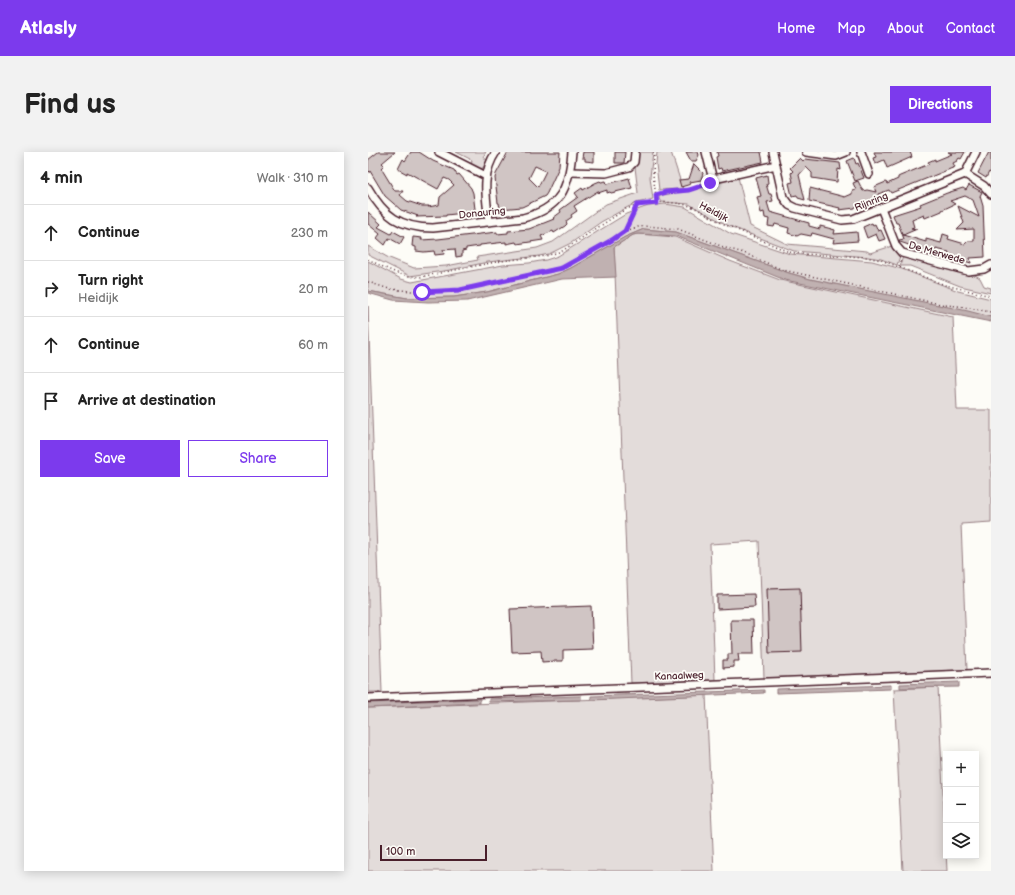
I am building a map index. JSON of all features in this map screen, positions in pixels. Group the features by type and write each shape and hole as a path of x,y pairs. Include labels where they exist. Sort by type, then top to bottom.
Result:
{"street":[{"path":"439,152 486,176"},
{"path":"489,221 485,190 486,176 489,164 496,152"},
{"name":"Donauring","path":"368,188 380,207 389,215 408,225 421,228 524,218 535,215 548,208 562,194 567,185 572,152"},
{"path":"570,172 606,173 629,167 634,162 635,152"},
{"path":"706,152 714,179 776,165"},
{"name":"Rijnring","path":"773,152 783,197 789,204 795,208 842,220 848,220 881,208 965,174"},
{"path":"806,152 836,156 846,152"},
{"path":"861,152 869,174"},
{"path":"976,152 965,174 984,186 991,194"},
{"name":"De Merwede","path":"881,208 896,246 902,253 968,271 984,270 991,265"},
{"name":"Kanaalweg","path":"368,698 991,673"}],"path":[{"path":"654,152 653,175 657,203"},
{"path":"656,195 666,192 689,190 710,183 714,179"},
{"name":"Heidijk","path":"368,259 401,275 420,277 501,261 546,256 562,251 626,209 637,205 674,203 691,206 716,221 789,252 866,257 881,260 945,285 991,296"},
{"path":"625,231 637,205"},
{"path":"368,282 389,290 422,292 460,290 562,268 625,231 648,226 678,229 726,248 744,253 783,270 944,306 958,306 991,312"}],"shaded area":[{"path":"456,152 486,152 483,157 487,160 483,168 478,169 471,164 472,160"},
{"path":"637,152 653,152 650,177 653,199 628,207 601,222 571,243 549,254 488,262 410,276 368,255 368,246 387,257 414,268 446,266 478,260 477,257 537,248 553,242 606,204 638,193 635,167"},
{"path":"657,152 671,152 683,189 659,190 656,164"},
{"path":"738,177 750,226 787,244 867,251 870,253 892,246 900,256 897,265 881,259 868,257 794,251 729,226 689,204 661,202 659,199 659,195 693,190"},
{"path":"665,204 685,207 731,234 790,254 872,261 902,269 958,291 991,299 991,317 810,279 789,273 676,232 644,229 625,237 558,274 487,292 454,297 407,298 368,291 368,261 401,279 412,282 503,265 546,260 558,256 626,214 648,206"},
{"path":"644,229 676,232 789,273 810,279 968,311 991,317 991,322 785,280 676,236 638,234 633,235 614,247 616,277 562,279 467,301 428,302 393,300 368,293 368,291 407,298 454,297 487,292 558,274 625,237"},
{"path":"638,234 675,237 730,261 780,280 953,317 957,410 991,410 991,522 961,524 967,670 764,678 759,541 710,544 715,680 631,683 614,247 633,235"},
{"path":"903,256 975,275 980,278 984,286 991,288 991,293 960,286 910,266 900,266"},
{"path":"368,306 382,692 368,692"},
{"path":"959,682 959,687 900,688 900,684"},
{"path":"891,685 891,689 776,693 776,689"},
{"path":"938,687 943,789 943,859 946,859 947,871 903,871 894,689"},
{"path":"764,690 764,693 591,700 591,696"},
{"path":"706,695 714,871 368,871 368,708"},
{"path":"581,696 581,700 489,702 489,699"},
{"path":"480,699 480,703 368,708 368,703"}],"building":[{"path":"378,152 395,152 382,163 384,165 381,168 395,191 403,191 400,195 407,201 422,206 429,206 428,207 439,205 440,197 454,185 449,180 444,178 438,189 407,172 407,174 398,169 403,159 405,161 411,152 419,152 433,161 454,170 457,175 459,174 471,188 475,209 473,212 446,216 416,217 418,216 401,210 385,196 370,171 368,173 368,160"},
{"path":"508,152 560,152 559,167 545,196 522,207 500,209 495,178","holes":["535,166 546,171 538,187 529,178"]},
{"path":"583,152 594,152 594,162 585,161 585,158 582,158"},
{"path":"615,152 625,152 624,163 615,163"},
{"path":"686,152 698,152 699,155 696,161 691,161"},
{"path":"717,152 761,152 763,162 722,171 721,168 718,169 716,157 718,156"},
{"path":"874,152 910,152 912,157 887,168 884,160 875,164 873,158 876,157"},
{"path":"948,152 965,152 961,159 959,158 953,163 955,167 891,193 889,190 878,194 880,198 855,208 839,210 840,208 809,201 810,188 845,197 852,194 852,191 856,190 853,183 858,181 863,191 867,190 876,192 874,187 886,182 887,184 898,179 900,176 929,164 928,162 935,159 935,161 952,154"},
{"path":"989,152 991,152 991,173 989,172 986,178 978,173"},
{"path":"800,158 803,161 805,159 840,163 841,170 838,169 837,182 812,178 812,173 806,167 799,175 805,200 798,198 797,195 792,196 789,183 793,182 791,173 793,171 790,168"},
{"path":"854,158 856,164 858,163 864,178 855,181 847,161"},
{"path":"694,164 703,173 701,180 690,182 691,184 681,187 679,180 689,179"},
{"path":"767,175 768,183 766,184 773,201 767,202 770,212 809,223 809,226 820,229 820,226 835,230 834,234 857,232 858,241 833,243 834,239 812,233 811,236 801,234 797,236 788,233 789,228 775,224 774,227 768,226 769,219 765,218 764,212 761,213 757,197 761,196 756,178"},
{"path":"629,178 632,188 611,193 607,193 607,190 598,193 598,191 574,206 577,211 566,221 567,224 554,233 553,231 541,236 543,240 517,244 516,242 506,244 506,242 480,245 466,248 466,250 462,251 462,256 456,257 455,249 443,250 444,254 435,255 434,251 416,251 416,247 412,246 413,237 422,238 421,240 438,239 497,232 497,234 508,233 508,231 529,229 554,219 553,218 561,212 560,210 578,197 575,193 582,188 583,190 600,181 606,181 607,184"},
{"path":"969,185 982,192 980,196 983,206 985,257 970,258 971,263 948,256 949,252 936,249 935,254 900,242 899,240 904,239 898,223 896,223 893,215 921,206 920,204 947,193 963,188 966,190","holes":["965,196 973,200 979,217 958,206 964,223 957,230 974,229 974,241 968,241 965,244 948,239 949,236 943,234 941,243 926,239 926,242 903,235 917,229 911,228 914,227 912,220 924,215 925,218 942,211 955,204 950,201"]},
{"path":"368,212 381,224 378,227 391,234 393,231 404,237 400,244 389,238 385,245 377,238 380,234 368,224"},
{"path":"872,223 873,225 875,224 878,231 881,230 885,239 879,241 876,234 867,238 863,227"},
{"path":"800,588 802,652 769,653 767,589"},
{"path":"754,594 755,607 717,609 717,595"},
{"path":"591,606 593,649 563,650 563,661 542,662 541,651 512,652 510,609"},
{"path":"731,620 753,620 754,654 738,654 739,661 734,661 734,667 723,668 723,660 728,660 728,654 732,654"}],"route":[{"path":"422,292 460,290 562,268 625,231 637,205 657,203 656,195 666,192 689,190 710,183"}]}
